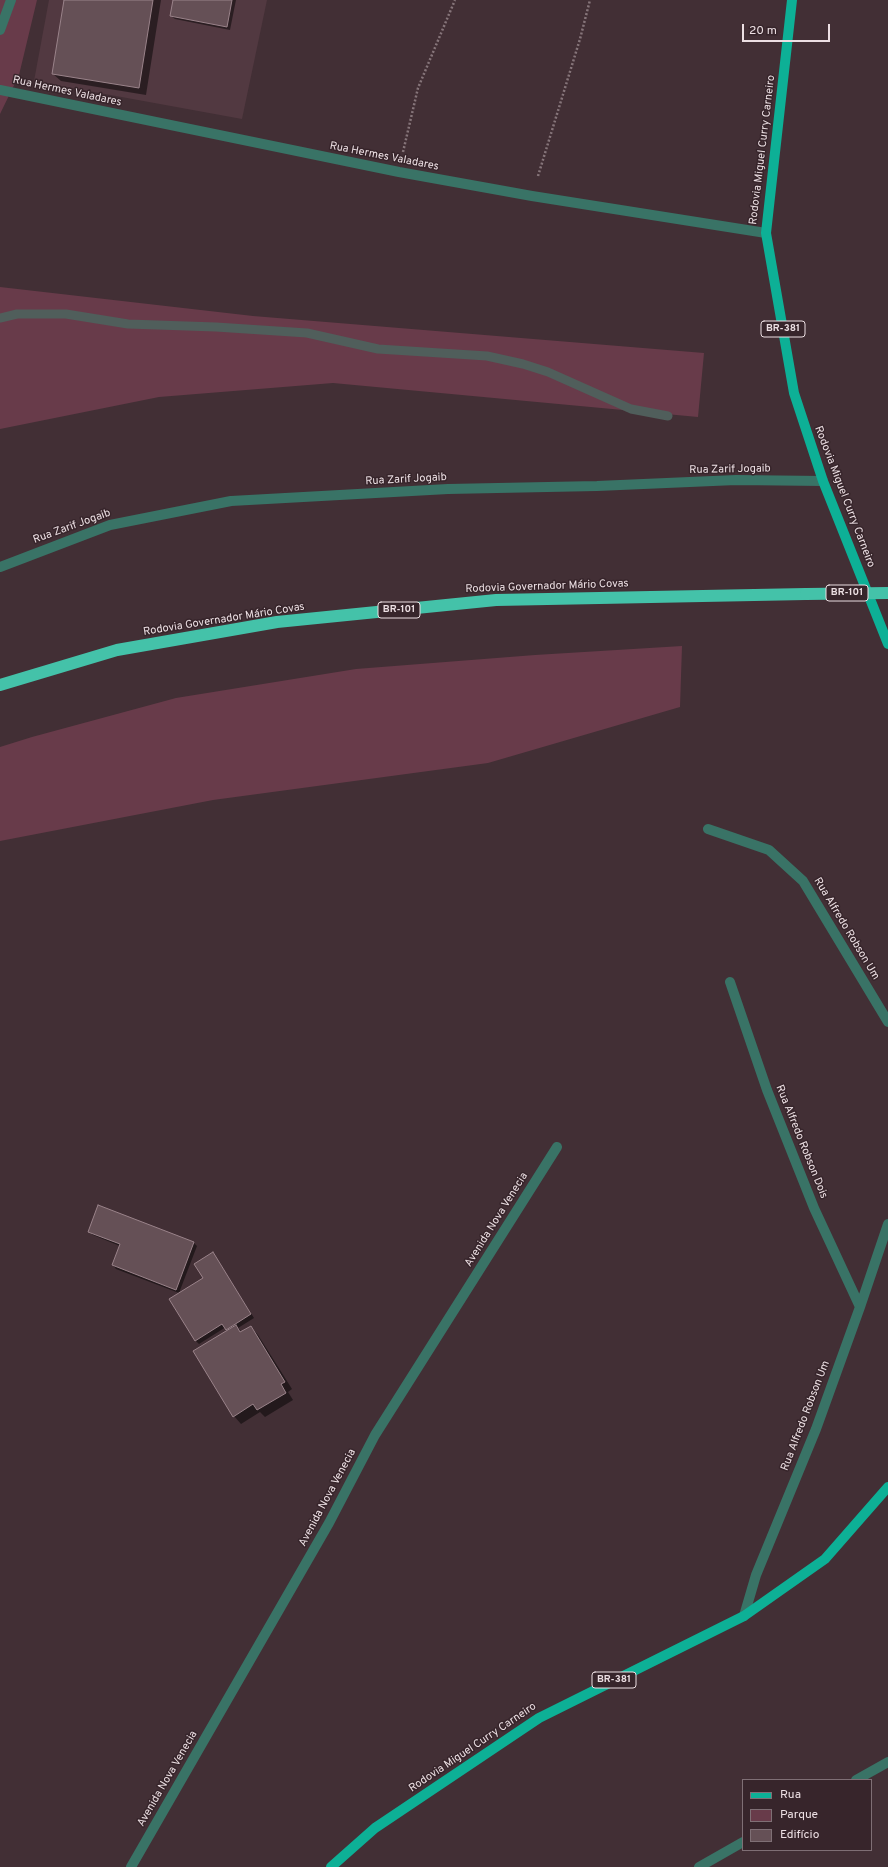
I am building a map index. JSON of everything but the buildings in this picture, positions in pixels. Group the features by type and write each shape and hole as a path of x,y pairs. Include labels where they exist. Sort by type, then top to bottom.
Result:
{"highway":[{"name":"Rodovia Governador Mário Covas","path":"0,685 117,650 277,622 496,600 888,593"}],"main road":[{"name":"Rodovia Miguel Curry Carneiro","path":"792,0 766,233 794,393 823,481 888,644"},
{"name":"Rodovia Miguel Curry Carneiro","path":"331,1867 375,1828 538,1718 744,1616 826,1559 888,1487"}],"street":[{"path":"0,30 11,0"},
{"name":"Rua Hermes Valadares","path":"0,90 399,172 532,196 766,233"},
{"name":"Rua Zarif Jogaib","path":"0,567 110,525 231,501 448,489 596,486 736,480 823,481"},
{"name":"Rua Alfredo Robson Um","path":"708,829 769,850 803,881 888,1022"},
{"name":"Rua Alfredo Robson Dois","path":"730,982 772,1105 814,1208 860,1307"},
{"name":"Avenida Nova Venecia","path":"131,1867 329,1523 375,1435 557,1147"},
{"name":"Rua Alfredo Robson Um","path":"744,1616 756,1575 816,1429 888,1224"},
{"path":"858,1779 888,1762"},
{"path":"698,1867 742,1843"}],"path":[{"path":"399,172 418,88 455,0"},
{"path":"532,196 580,40 590,0"}],"shaded area":[{"path":"49,0 267,0 242,119 34,81"}],"green space":[{"path":"0,0 37,0 19,75 0,114"},
{"path":"0,287 253,316 704,353 698,417 333,383 159,397 0,429"},
{"path":"682,646 680,707 488,763 213,800 0,841 0,747 32,737 176,698 356,669 535,655"}],"waterway":[{"path":"0,318 17,314 66,314 128,324 216,327 307,333 378,349 487,356 523,364 548,372 631,409 668,416"}]}
